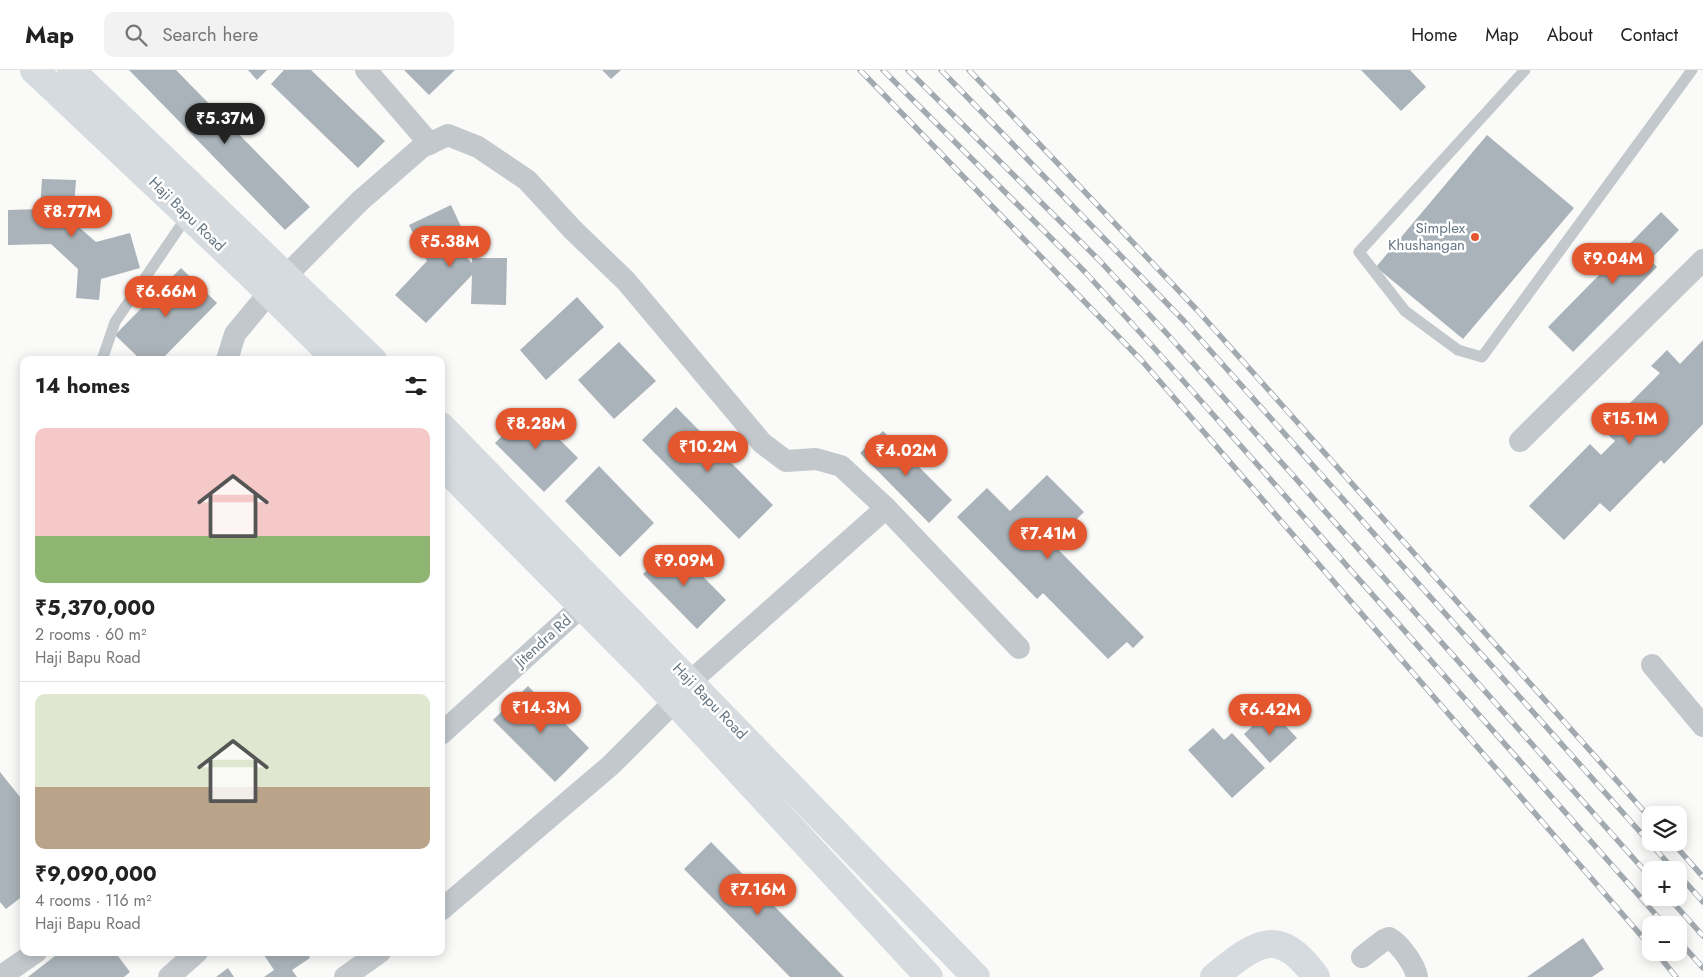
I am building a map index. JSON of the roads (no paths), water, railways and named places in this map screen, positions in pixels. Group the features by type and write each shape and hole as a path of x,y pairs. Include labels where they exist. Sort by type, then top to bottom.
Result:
{"street":[{"name":"Haji Bapu Road","path":"34,70 65,76 278,285 334,356"},
{"path":"366,70 430,144"},
{"name":"Haji Bapu Road","path":"65,76 188,215 368,356"},
{"path":"228,356 235,334 278,285 360,201 422,147 448,136 478,146 527,180 573,230 626,281 762,443 786,460 816,459 841,466 886,508 1019,648"},
{"path":"1520,441 1703,260"},
{"name":"Haji Bapu Road","path":"445,431 492,496 677,685 781,774 907,904 971,975"},
{"name":"Haji Bapu Road","path":"445,467 492,496"},
{"path":"445,907 611,765 677,685 886,508"},
{"name":"Jitendra Rd","path":"445,730 591,597"},
{"path":"1652,666 1703,726"},
{"name":"Haji Bapu Road","path":"677,685 760,792 929,977"},
{"path":"760,792 781,774"},
{"path":"851,891 873,869"},
{"path":"884,926 907,904"},
{"path":"1362,957 1384,940 1390,938 1395,941 1416,971 1417,977"},
{"path":"1214,977 1247,951 1263,945 1280,944 1304,961 1316,977"},
{"path":"0,977 30,956"},
{"path":"169,977 193,956"},
{"path":"345,977 374,956"}],"lane":[{"path":"1525,70 1359,252 1405,311 1458,350 1482,356 1692,70"},
{"path":"103,356 115,322 188,215"}],"railway":[{"path":"860,70 1143,362 1642,937"},
{"path":"883,70 1085,272 1657,916"},
{"path":"908,70 1100,261 1169,336 1642,868"},
{"path":"941,70 1184,321 1666,861"},
{"path":"969,70 1198,311 1642,809"},
{"path":"1680,851 1703,877"},
{"path":"1687,884 1703,902"},
{"path":"1676,906 1703,936"},
{"path":"1687,950 1703,968"},
{"path":"1663,961 1676,977"}],"place":[{"name":"Simplex Khushangan","path":"1475,237"}]}
